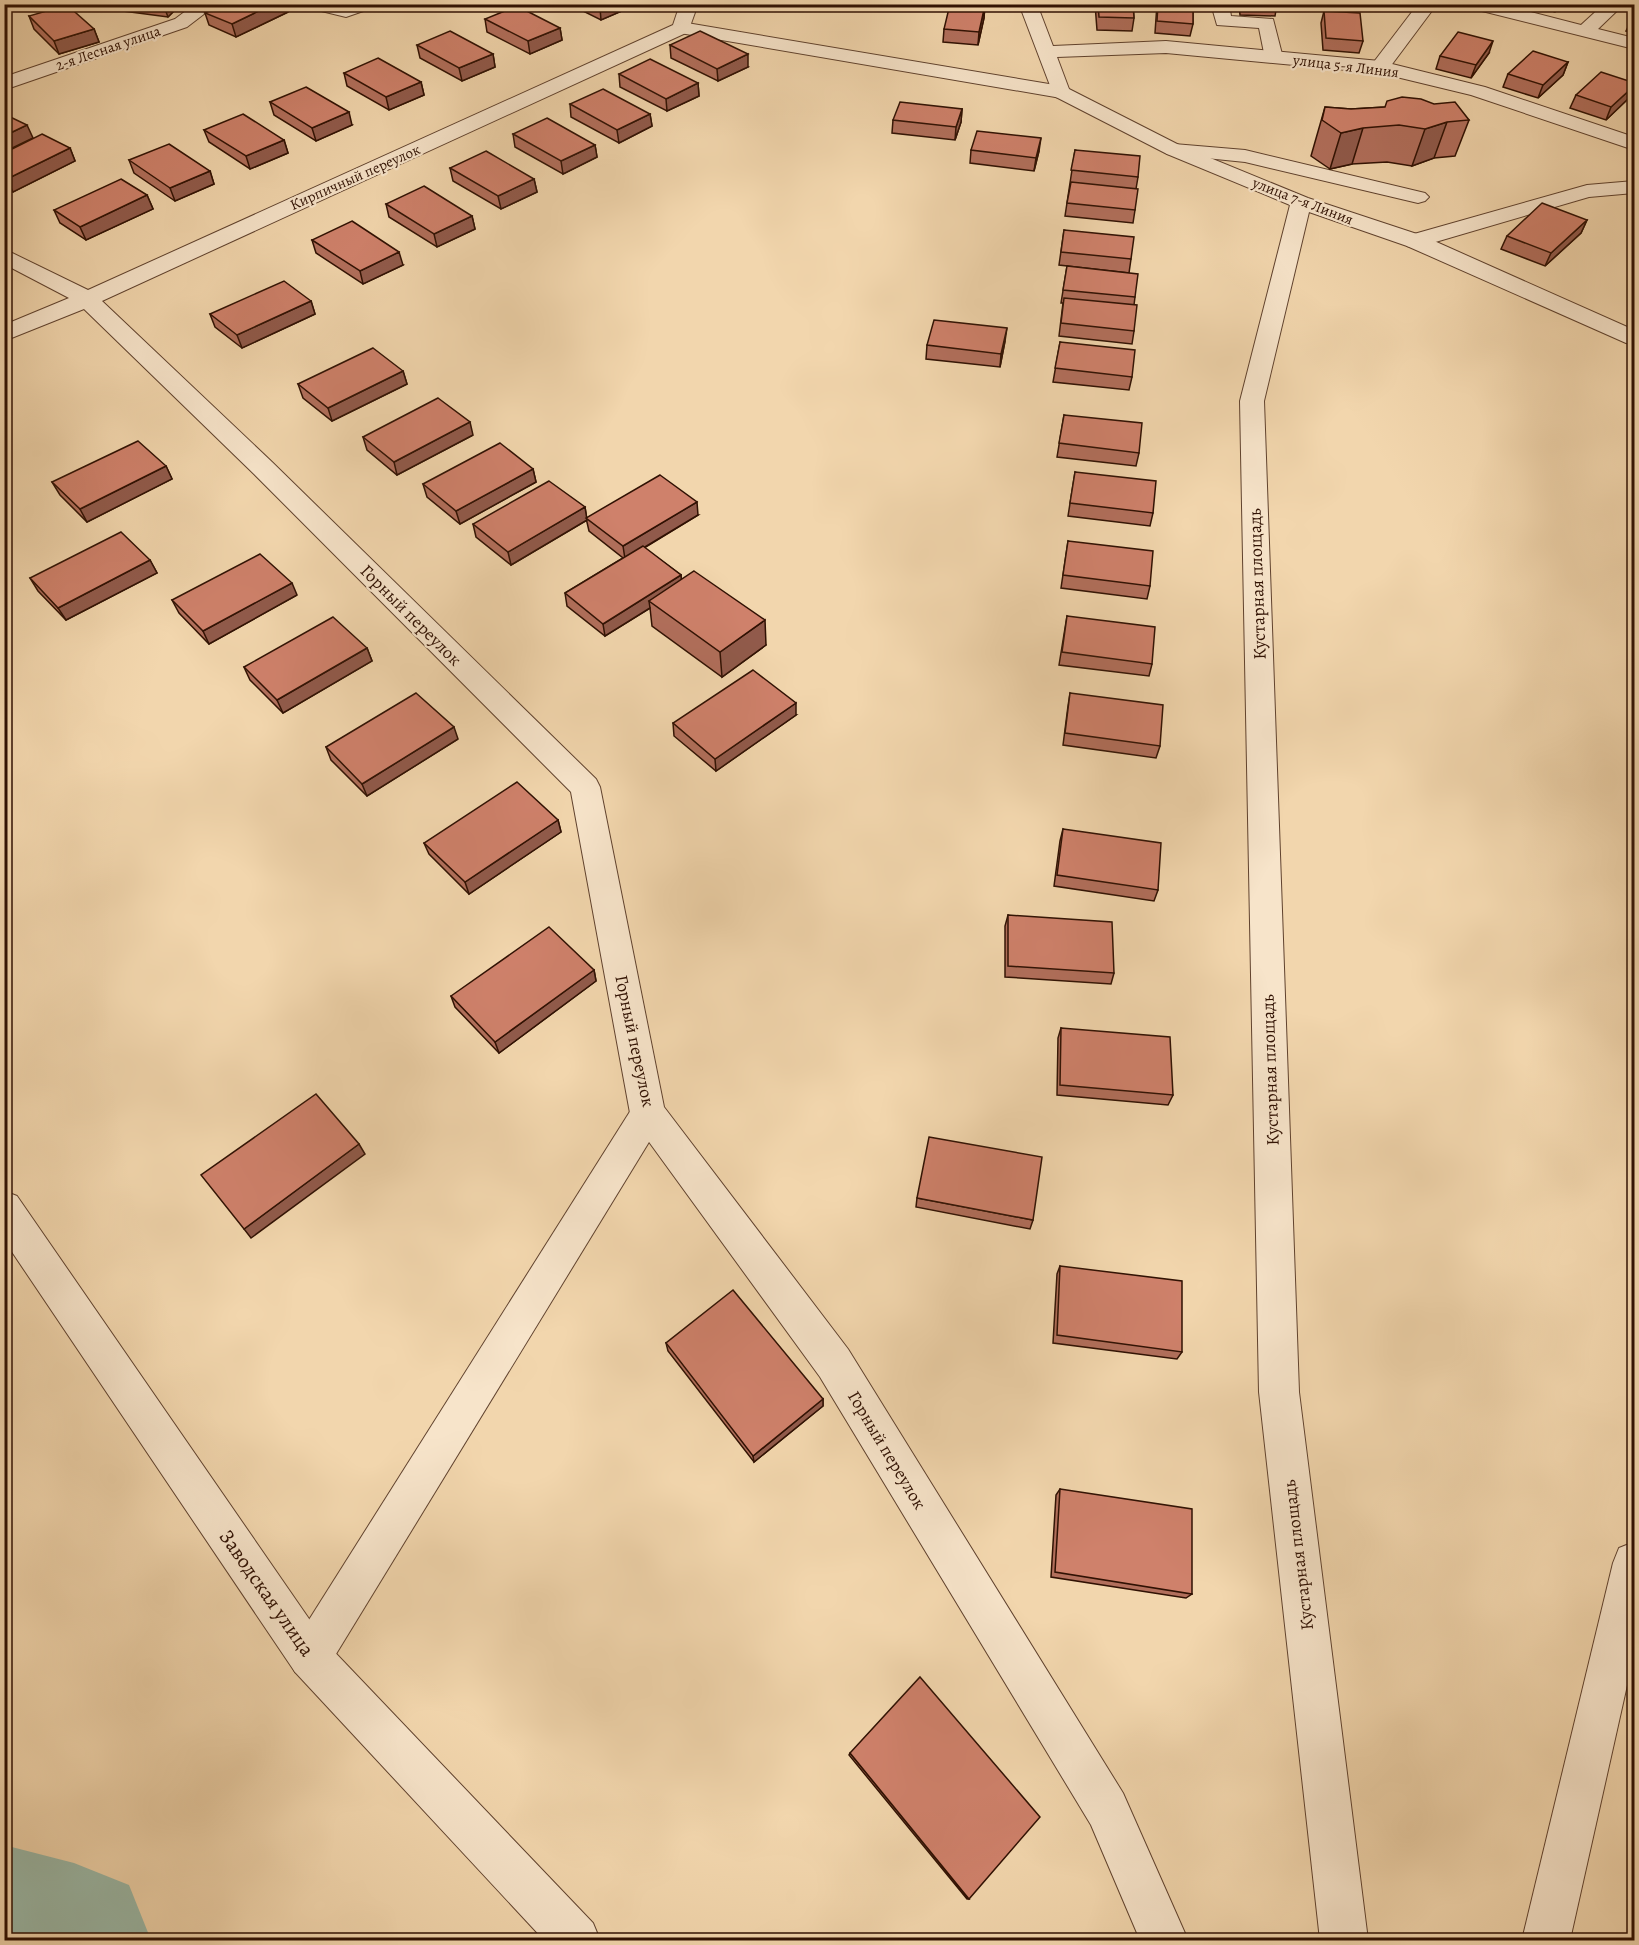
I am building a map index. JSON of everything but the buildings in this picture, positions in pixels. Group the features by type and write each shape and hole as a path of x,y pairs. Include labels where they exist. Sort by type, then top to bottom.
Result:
{"street":[{"name":"2-я Лесная улица","path":"4,84 181,23 208,4"},
{"path":"315,4 346,12 366,4"},
{"path":"681,28 689,4"},
{"path":"1028,4 1061,92"},
{"path":"1220,4 1223,21 1267,23 1274,57"},
{"path":"1380,67 1428,4"},
{"path":"1476,4 1587,30 1635,44"},
{"path":"1587,30 1615,4"},
{"name":"улица 7-я Линия","path":"681,28 1061,92 1174,150 1301,202 1415,241 1635,338"},
{"name":"Кирпичный переулок","path":"4,334 87,299 681,28"},
{"name":"улица 5-я Линия","path":"1046,52 1166,47 1380,67 1478,91 1635,144"},
{"path":"1174,150 1245,156 1418,197"},
{"path":"1415,241 1587,191 1635,187"},
{"name":"Кустарная площадь","path":"1301,202 1252,401 1279,1392 1344,1941"},
{"name":"Горный переулок","path":"4,255 87,299 263,468 585,787 648,1113 834,1363 1107,1809 1164,1941"},
{"path":"310,1657 648,1113"},
{"name":"Заводская улица","path":"4,1208 310,1657 576,1941"},
{"path":"1546,1941 1635,1563"}],"waterway":[{"path":"4,1922 74,1940"}]}
